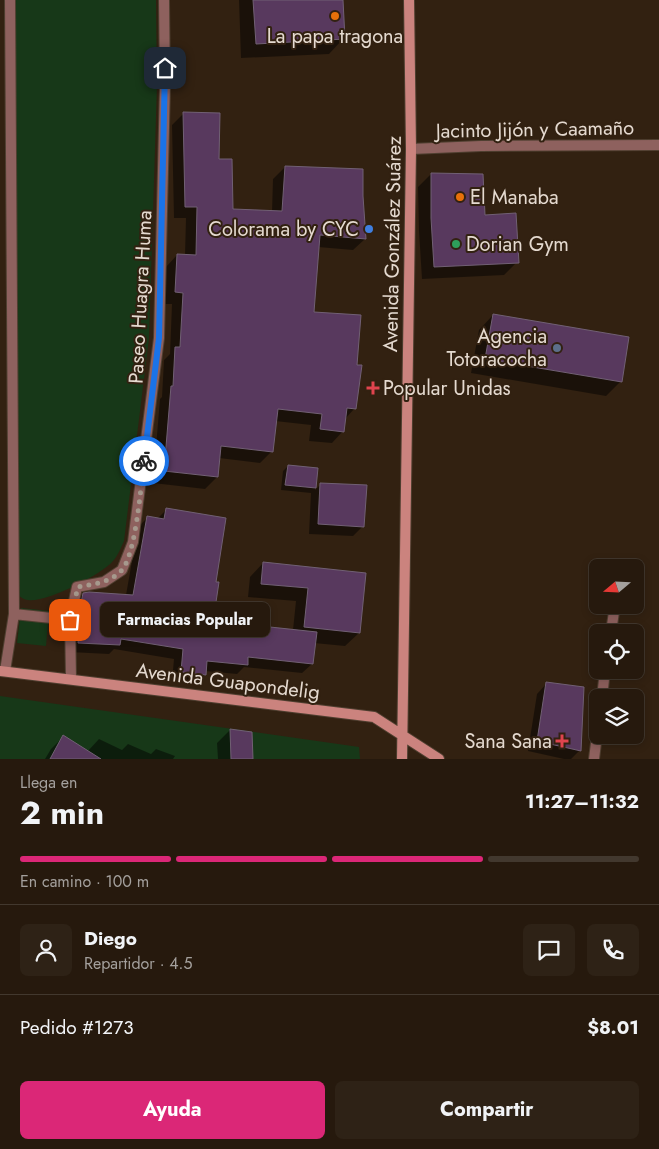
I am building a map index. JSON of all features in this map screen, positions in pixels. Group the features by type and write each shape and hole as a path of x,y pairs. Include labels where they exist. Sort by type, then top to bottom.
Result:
{"main road":[{"name":"Avenida González Suárez","path":"402,759 411,149 409,0"},
{"name":"Avenida Guapondelig","path":"3,671 374,717 439,759"}],"street":[{"path":"3,671 14,614 10,0"},
{"name":"Paseo Huagra Huma","path":"71,679 70,620 78,587 104,582 122,570 133,542 159,338 165,95 164,0"},
{"name":"Jacinto Jijón y Caamaño","path":"411,149 659,145"},
{"path":"14,614 70,620"},
{"path":"594,759 596,744"}],"green space":[{"path":"14,0 156,0 157,85 149,338 124,541 115,559 107,567 73,587 36,600 27,600 18,595"},
{"path":"21,608 49,611 46,646 17,643"},
{"path":"0,696 359,747 360,759 0,759"}],"building":[{"path":"253,0 343,0 345,39 256,44"},
{"path":"183,112 220,113 219,159 232,159 233,209 282,211 285,166 363,169 366,239 320,235 314,312 361,315 357,365 362,365 356,409 347,408 344,432 320,429 322,414 278,409 273,452 221,446 218,477 164,471 175,347 180,347 183,293 175,292 177,254 196,255 197,207 185,207"},
{"path":"431,173 483,174 485,215 516,213 519,263 434,267"},
{"name":"Agencia Totoracocha","path":"493,314 629,337 622,382 485,359"},
{"path":"288,465 318,468 316,488 285,485"},
{"path":"320,483 367,485 364,527 318,524"},
{"path":"166,508 226,518 216,582 219,582 216,602 253,606 251,625 317,632 313,664 248,657 248,665 207,661 206,675 181,672 183,649 121,639 120,645 78,643 83,593 133,595 147,516 164,519"},
{"path":"263,562 366,573 360,633 304,627 308,588 261,584"},
{"path":"546,682 584,687 581,751 537,741"},
{"path":"230,729 252,732 253,759 231,759"},
{"path":"63,735 101,759 50,759"}],"way so far":[{"path":"70,620 78,587 104,582 122,570 133,542 144,461"}],"place":[{"name":"La papa tragona","path":"335,16"},
{"name":"El Manaba","path":"460,197"},
{"name":"Colorama by CYC","path":"369,229"},
{"name":"Dorian Gym","path":"456,244"},
{"name":"Agencia Totoracocha","path":"557,348"},
{"name":"Popular Unidas","path":"373,388"},
{"name":"Farmacias Popular","path":"70,620"},
{"name":"Sana Sana","path":"562,741"}],"route":[{"path":"144,461 159,338 165,68"}]}
